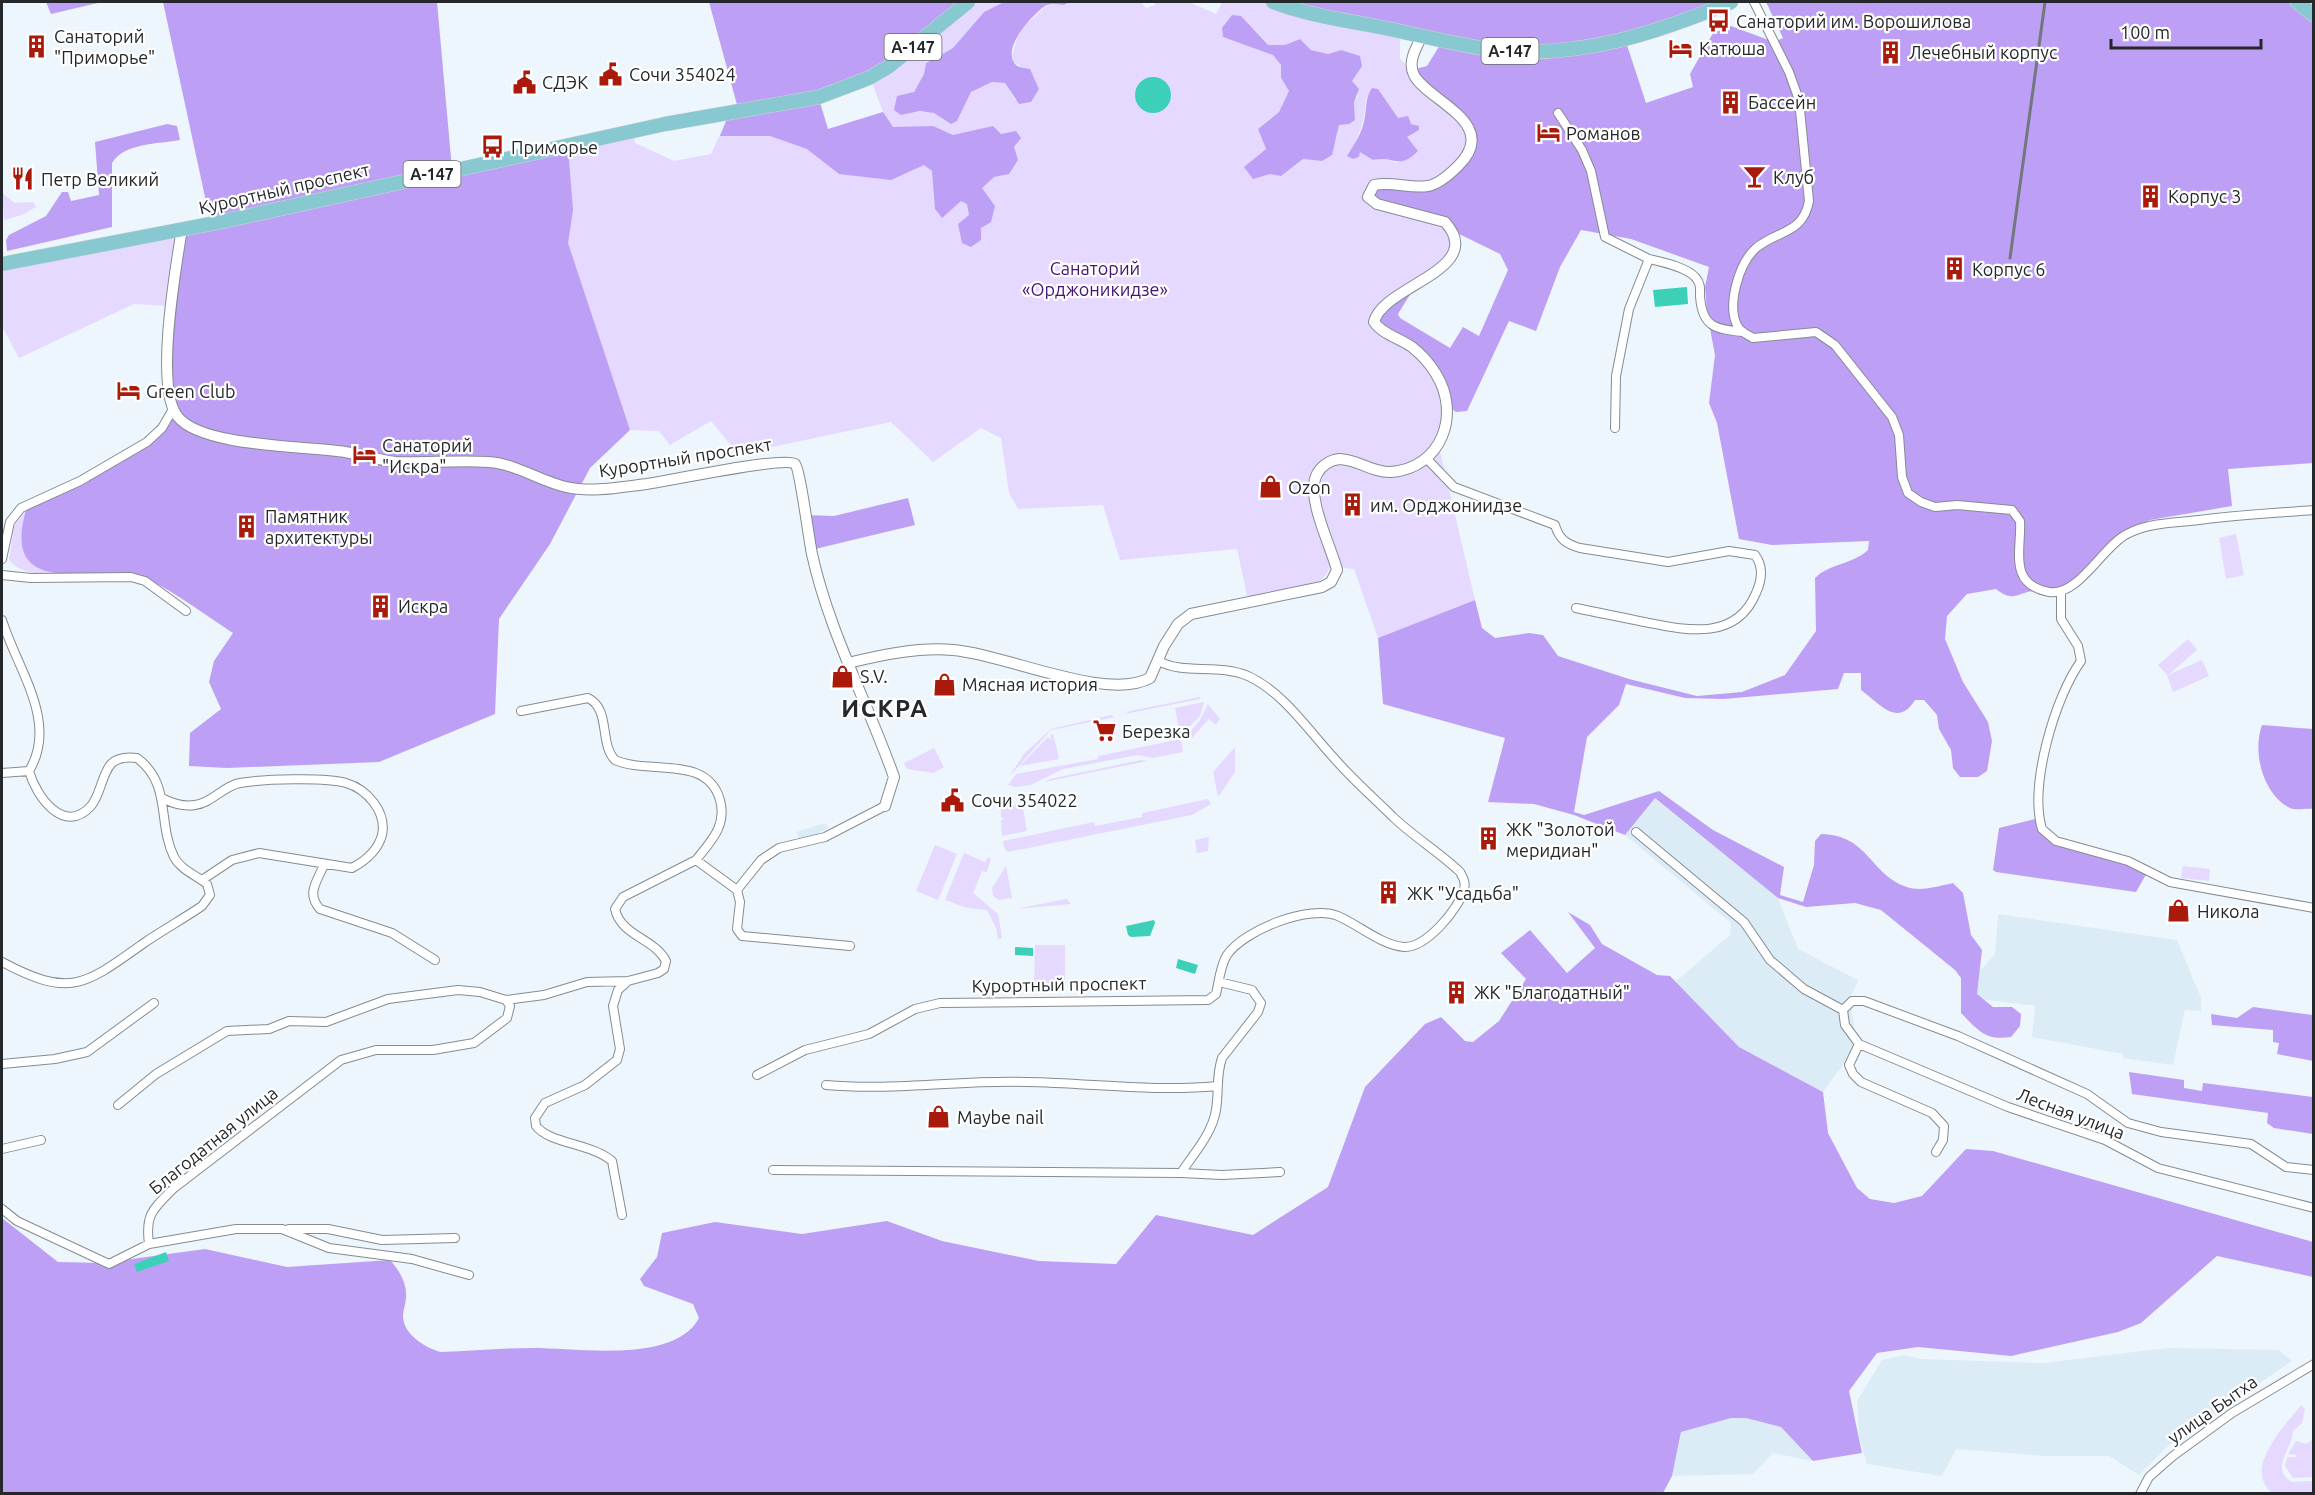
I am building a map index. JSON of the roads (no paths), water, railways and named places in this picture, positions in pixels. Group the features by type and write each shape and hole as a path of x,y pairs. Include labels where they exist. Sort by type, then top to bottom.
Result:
{"main road":[{"name":"Курортный проспект","path":"2,264 182,229 665,124 819,97 861,81 888,67 968,2"},
{"name":"А-147","path":"1273,2 1497,51 1584,47 1648,34 1731,2"},
{"path":"2297,2 2313,15"}],"street":[{"path":"1743,332 1734,315 1734,299 1744,264 1755,249 1799,225 1808,211 1809,201 1799,100 1789,72 1754,2"},
{"path":"848,663 885,654 949,649 1005,659 1106,685 1128,685 1150,678 1164,646 1178,624 1191,614 1322,588 1331,582 1337,570 1319,516 1314,484 1316,475 1323,466 1336,459 1382,472 1393,472 1416,466 1427,459 1439,446 1447,423 1446,394 1426,360 1413,347 1376,326 1375,319 1397,297 1447,263 1453,256 1455,239 1453,231 1446,222 1377,204 1368,197 1374,185 1382,183 1427,187 1434,184 1461,163 1468,151 1470,137 1466,122 1452,107 1423,87 1413,74 1414,53 1422,36"},
{"path":"1558,113 1577,141 1591,171 1605,237 1649,259 1694,275 1700,284 1703,315 1708,323 1720,330 1743,332 1753,338 1807,331 1826,337 1897,427 1902,477 1908,493 1921,502 1935,507 1957,505 2012,510 2020,521 2018,560 2020,571 2035,587 2052,592 2061,591 2084,577 2115,541 2151,525 2225,516 2313,510"},
{"name":"Курортный проспект","path":"182,229 170,306 169,382 173,409 188,428 204,434 255,443 347,453 373,459 502,464 557,484 581,489 664,482 787,460 799,471 804,515 818,582 894,777 885,806 825,837 779,848 761,860 737,890"},
{"path":"1615,428 1616,376 1627,321 1649,259"},
{"path":"2,559 10,522 21,508 80,481 147,442 162,428 173,409"},
{"path":"1427,459 1454,487 1555,525 1558,536 1574,547 1668,562 1729,551 1755,555 1761,562 1761,582 1752,603 1740,617 1721,627 1703,631 1683,630 1576,608"},
{"path":"2,575 31,578 130,577 145,581 186,611"},
{"path":"2061,591 2061,620 2078,646 2081,661 2070,676 2049,727 2038,807 2042,829 2056,841 2128,861 2170,882 2313,908"},
{"path":"2,620 40,721 41,739 36,760 29,771 34,788 41,800 54,812 75,815 85,812 93,804 112,763 125,756 137,758 146,764 155,777 164,799 166,831 175,857 184,869 202,880 210,889 210,895 202,906 88,980 60,984 43,981 2,962"},
{"path":"1159,661 1180,669 1193,667 1222,669 1247,676 1267,688 1386,810 1410,833 1453,866 1465,881 1464,890 1455,905 1436,931 1421,944 1407,947 1394,945 1330,914 1275,921 1259,929 1234,947 1222,966 1219,982 1252,990 1261,1003 1258,1012 1222,1058 1216,1110 1210,1129 1181,1173"},
{"path":"118,1105 156,1074 220,1033 234,1030 269,1029 289,1021 326,1022 388,999 459,990 480,992 506,1000 544,996 587,982 628,981 658,973 664,969 666,961 662,953 619,922 615,909 623,897 696,860 721,825 721,803 711,782 688,770 615,760 608,750 597,704 588,698 521,711"},
{"path":"2,773 29,771"},
{"path":"164,799 176,804 200,804 241,783 332,780 353,785 362,791 381,815 384,825 375,850 352,868 259,852 232,860 202,880"},
{"path":"1636,832 1744,922 1770,960 1804,989 1843,1010 1845,1025 1859,1044 1849,1065 1852,1074 1861,1082 1932,1113 1944,1126 1943,1140 1936,1152"},
{"path":"696,860 737,890 740,902 737,929 742,936 850,945"},
{"path":"324,865 311,894 312,901 320,909 392,933 435,960"},
{"path":"622,1215 612,1161 594,1149 546,1134 536,1126 535,1118 545,1103 585,1085 617,1060 620,1049 613,1006 618,990 628,981"},
{"name":"Курортный проспект","path":"757,1075 805,1050 869,1034 907,1012 940,1003 1202,1000 1216,994 1219,982"},
{"name":"Благодатная улица","path":"149,1244 148,1218 156,1206 174,1188 341,1060 376,1050 433,1050 474,1044 507,1018 510,1006 506,1000"},
{"name":"Лесная улица","path":"1843,1010 1852,1001 1864,1001 1958,1036 2087,1094 2128,1123 2162,1132 2251,1144 2286,1167 2313,1170"},
{"path":"2,1064 55,1059 87,1052 154,1003"},
{"name":"Лесная улица","path":"1859,1044 2008,1107 2105,1140 2157,1168 2313,1208"},
{"path":"826,1085 868,1089 1025,1082 1116,1088 1180,1089 1217,1086"},
{"path":"2,1149 41,1140"},
{"path":"773,1170 1151,1175 1280,1172"},
{"path":"2,1209 17,1221 56,1238 102,1263 109,1264 149,1244 236,1229 328,1229 382,1240 455,1238"},
{"path":"282,1229 329,1248 412,1259 469,1275"},
{"name":"улица Бытха","path":"2140,1494 2149,1477 2173,1456 2232,1413 2313,1364"}],"railway":[{"path":"2010,258 2045,2"}],"place":[{"name":"Санаторий им. Ворошилова","path":"1718,21"},
{"name":"Санаторий \"Приморье\"","path":"36,46"},
{"name":"Катюша","path":"1681,48"},
{"name":"Лечебный корпус","path":"1891,52"},
{"name":"Сочи 354024","path":"611,74"},
{"name":"СДЭК","path":"524,82"},
{"name":"Бассейн","path":"1730,102"},
{"name":"Романов","path":"1548,133"},
{"name":"Приморье","path":"493,147"},
{"name":"Клуб","path":"1755,177"},
{"name":"Петр Великий","path":"23,179"},
{"name":"Корпус 3","path":"2150,196"},
{"name":"Корпус 6","path":"1954,269"},
{"name":"Green Club","path":"128,391"},
{"name":"Санаторий \"Искра\"","path":"364,455"},
{"name":"Ozon","path":"1270,487"},
{"name":"им. Орджониидзе","path":"1352,505"},
{"name":"Памятник архитектуры","path":"247,526"},
{"name":"Искра","path":"380,606"},
{"name":"S.V.","path":"842,676"},
{"name":"Мясная история","path":"944,684"},
{"name":"Березка","path":"1104,731"},
{"name":"Сочи 354022","path":"953,800"},
{"name":"ЖК \"Золотой меридиан\"","path":"1488,839"},
{"name":"ЖК \"Усадьба\"","path":"1389,893"},
{"name":"Никола","path":"2179,911"},
{"name":"ЖК \"Благодатный\"","path":"1456,992"},
{"name":"Maybe nail","path":"939,1117"}],"district":[{"name":"ИСКРА","path":"885,708"}],"park label":[{"name":"Санаторий «Орджоникидзе»","path":"1095,278"}]}
